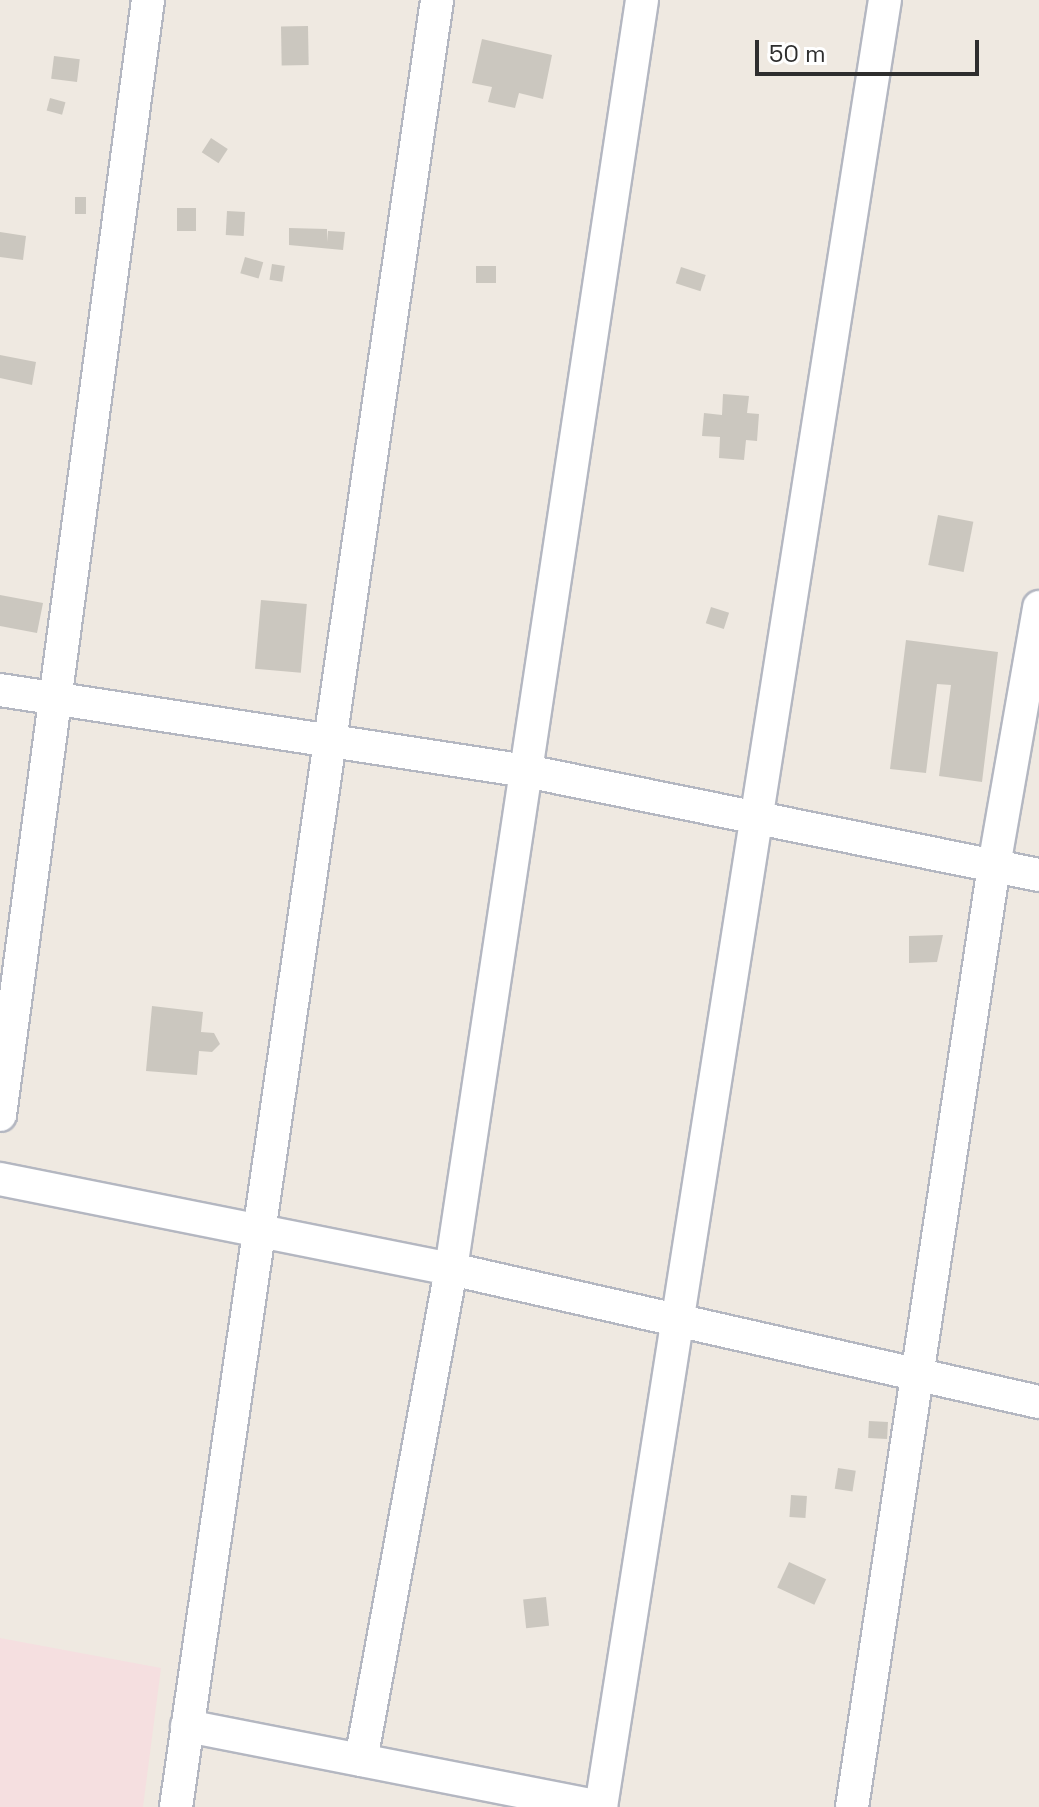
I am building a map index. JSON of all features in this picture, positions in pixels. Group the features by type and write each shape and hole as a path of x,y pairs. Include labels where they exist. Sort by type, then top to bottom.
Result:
{"street":[{"path":"0,1115 148,0"},
{"path":"176,1807 437,0"},
{"path":"361,1760 451,1269 642,0"},
{"path":"187,1726 601,1807 885,0"},
{"path":"852,1807 994,866 1039,607"},
{"path":"0,690 330,738 526,771 1039,875"},
{"path":"0,1179 451,1269 677,1324 1039,1402"}],"shaded area":[{"path":"0,1638 161,1668 143,1807 0,1807"}],"building":[{"path":"281,26 308,26 309,65 282,65"},
{"path":"482,39 552,55 543,99 519,93 515,108 488,102 492,87 472,83"},
{"path":"54,56 80,59 77,82 51,79"},
{"path":"50,98 65,102 62,115 47,111"},
{"path":"211,138 228,149 219,163 202,152"},
{"path":"75,197 86,197 86,214 75,214"},
{"path":"177,208 196,208 196,231 177,231"},
{"path":"227,211 245,212 244,236 226,235"},
{"path":"289,228 327,229 327,242 328,231 345,232 343,250 289,245"},
{"path":"0,232 26,236 23,260 0,257"},
{"path":"245,257 263,262 259,279 240,273"},
{"path":"272,264 285,266 282,282 269,280"},
{"path":"476,266 496,266 496,283 476,283"},
{"path":"681,267 706,275 700,291 676,283"},
{"path":"0,355 36,362 32,385 0,378"},
{"path":"723,394 749,396 747,413 759,414 757,441 746,440 744,460 719,458 720,437 702,436 704,413 722,415"},
{"path":"938,515 973,522 964,572 928,565"},
{"path":"0,595 43,603 37,633 0,626"},
{"path":"261,600 307,604 301,673 255,669"},
{"path":"711,607 729,613 724,629 706,623"},
{"path":"906,640 998,652 982,782 939,776 951,685 937,684 926,773 890,769"},
{"path":"943,935 937,962 909,963 909,936"},
{"path":"152,1006 203,1012 201,1032 214,1033 220,1044 212,1052 199,1051 197,1075 146,1071"},
{"path":"869,1421 888,1422 887,1439 868,1438"},
{"path":"838,1468 856,1471 852,1492 835,1489"},
{"path":"791,1495 807,1496 805,1518 789,1517"},
{"path":"789,1562 826,1579 814,1605 777,1587"},
{"path":"546,1597 549,1626 526,1628 523,1599"}]}
